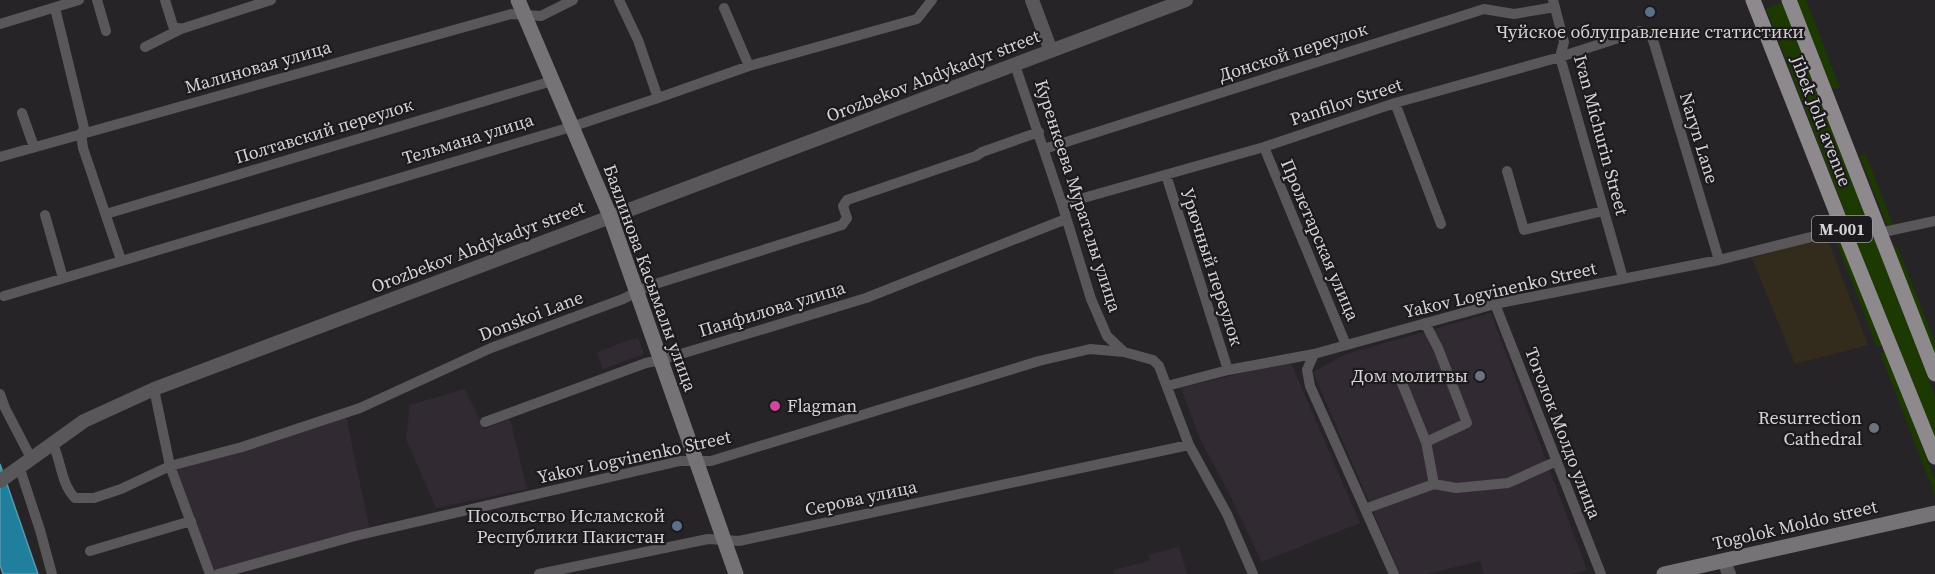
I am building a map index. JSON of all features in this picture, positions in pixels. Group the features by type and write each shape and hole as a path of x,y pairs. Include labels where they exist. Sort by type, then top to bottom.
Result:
{"main road":[{"name":"Баялинова Касымалы улица","path":"518,0 610,216 736,574"},
{"name":"Jibek Jolu avenue","path":"1753,0 1935,457"},
{"name":"Jibek Jolu avenue","path":"1789,0 1935,374"},
{"name":"Togolok Moldo street","path":"1664,574 1727,568 1935,513"}],"street":[{"path":"0,24 79,0"},
{"path":"97,0 106,32"},
{"path":"165,0 173,26 181,29"},
{"path":"145,47 181,29 271,0"},
{"name":"Малиновая улица","path":"0,157 511,14 541,16 573,0"},
{"path":"619,0 638,40 658,98"},
{"name":"Тельмана улица","path":"4,296 571,126 749,66 917,19 932,0"},
{"name":"Куренкеева Мураталы улица","path":"1032,0 1051,51"},
{"name":"Orozbekov Abdykadyr street","path":"0,481 84,421 154,389 1186,0"},
{"name":"Ivan Michurin Street","path":"1554,4 1564,42 1560,57 1623,278"},
{"name":"Донской переулок","path":"1044,149 1484,9 1515,14 1554,4"},
{"path":"57,5 83,132 82,148 121,260"},
{"path":"724,8 749,66"},
{"name":"Panfilov Street","path":"1062,204 1264,147 1395,103 1640,32"},
{"name":"Naryn Lane","path":"1640,32 1651,36 1653,40 1719,260"},
{"name":"Куренкеева Мураталы улица","path":"1015,65 1039,132 1091,299 1107,336 1124,352"},
{"name":"Полтавский переулок","path":"106,214 552,81"},
{"path":"1395,103 1441,224"},
{"path":"22,113 34,147"},
{"name":"Donskoi Lane","path":"52,442 57,451 69,492 75,498 94,498 121,489 170,466 242,447 360,408 490,348 637,292 842,225 847,218 843,206 847,200 1039,132"},
{"name":"Пролетарская улица","path":"1264,147 1346,345"},
{"path":"1507,171 1524,230 1603,211"},
{"name":"Урючный переулок","path":"1166,175 1228,370"},
{"path":"45,215 63,278"},
{"name":"Панфилова улица","path":"485,422 646,363 866,298 1066,219"},
{"path":"1879,233 1935,221"},
{"name":"Yakov Logvinenko Street","path":"1167,386 1228,370 1314,354 1495,304 1719,260 1843,230"},
{"name":"Тоголок Молдо улица","path":"1495,304 1601,574"},
{"path":"1425,323 1438,348 1467,423 1426,442"},
{"name":"Yakov Logvinenko Street","path":"218,574 355,536 680,461 711,461 1039,361 1090,349 1124,352"},
{"path":"1124,352 1153,360 1159,366 1189,446 1227,513 1253,574"},
{"path":"1314,354 1307,370 1310,386 1394,574"},
{"path":"1402,383 1426,442 1434,484"},
{"path":"154,389 170,466 210,574"},
{"path":"0,394 52,574"},
{"name":"Серова улица","path":"539,574 708,539 740,541 1189,446"},
{"path":"1365,509 1434,484 1456,488 1508,483 1557,462"},
{"path":"90,551 190,521"}],"shaded area":[{"path":"1827,237 1868,345 1795,364 1752,258"},
{"path":"1491,313 1587,570 1571,574 1484,574 1480,561 1427,574 1400,574 1313,372 1346,354"},
{"path":"638,337 644,354 603,369 597,352"},
{"path":"1290,361 1360,523 1262,562 1200,439 1181,388"},
{"path":"465,389 484,429 510,419 527,489 436,508 406,439 410,405"},
{"path":"346,416 369,527 212,571 174,467"},
{"path":"1179,547 1187,574 1114,574 1113,570 1150,561 1148,555"}],"green space":[{"path":"1796,0 1806,0 1840,88 1831,88"},
{"path":"1783,2 1935,396 1935,446 1766,8"},
{"path":"1865,153 1893,225 1887,225 1860,157"},
{"path":"1839,235 1882,345 1877,347 1834,236"},
{"path":"1897,246 1935,342 1935,356 1892,247"},
{"path":"1885,352 1935,480 1935,495 1880,353"}],"water":[{"path":"0,464 38,574 3,574 0,565"}],"place":[{"name":"Чуйское облуправление статистики","path":"1650,12"},
{"name":"Дом молитвы","path":"1480,376"},
{"name":"Flagman","path":"775,406"},
{"name":"Resurrection Cathedral","path":"1874,428"},
{"name":"Посольство Исламской Республики Пакистан","path":"677,526"}]}
